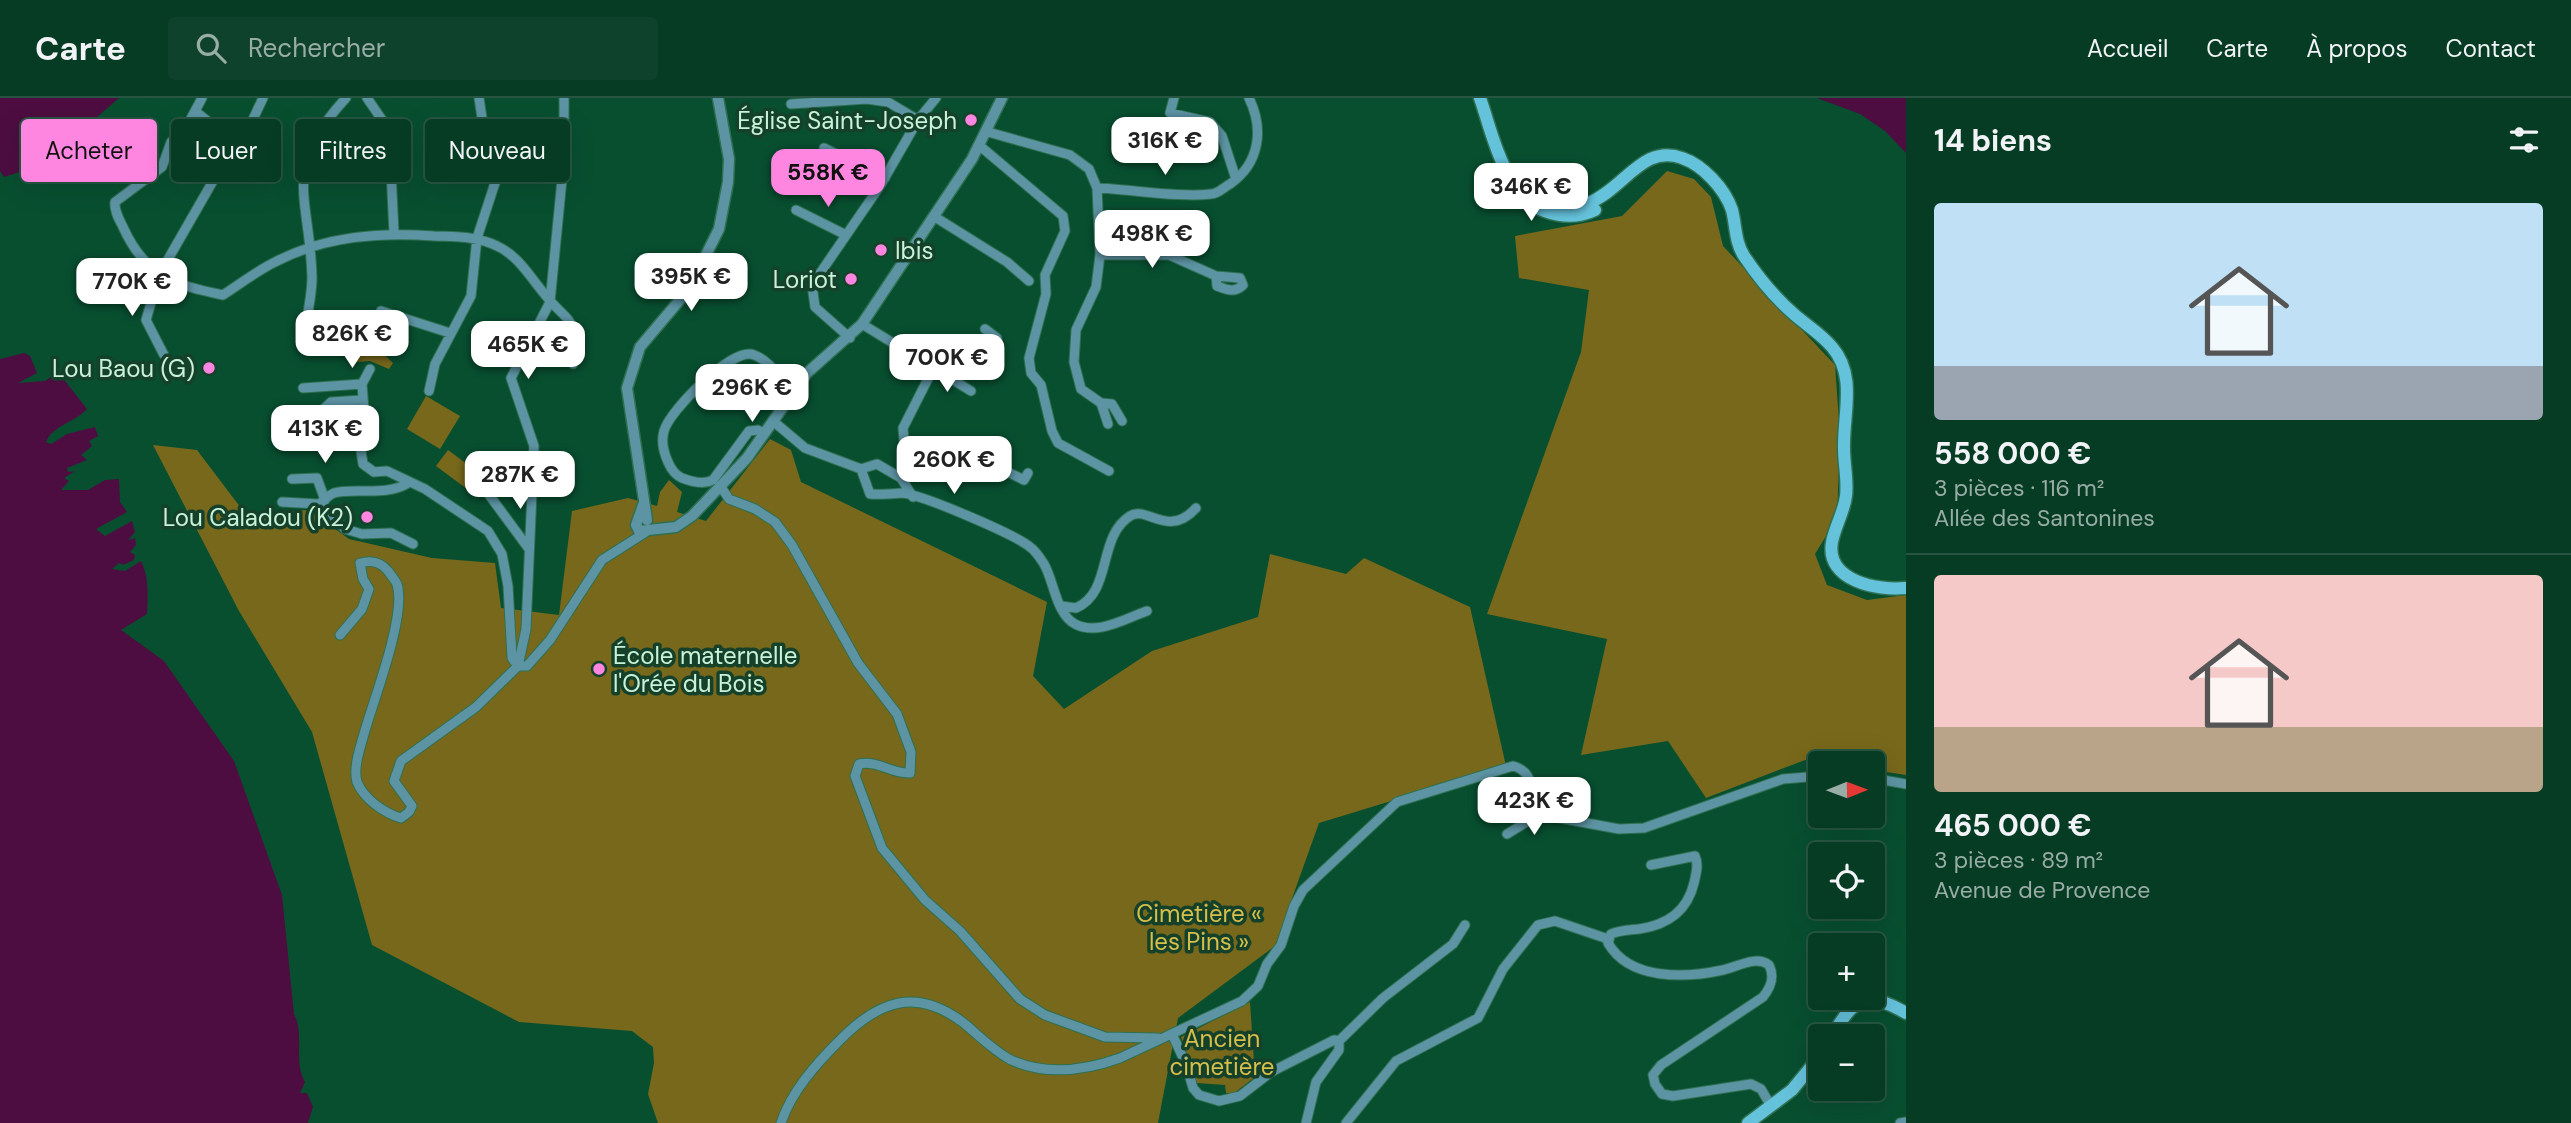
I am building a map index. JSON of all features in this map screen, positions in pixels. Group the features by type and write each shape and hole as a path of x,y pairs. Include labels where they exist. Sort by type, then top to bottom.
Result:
{"main road":[{"path":"1478,98 1506,182 1520,197 1538,209 1567,216 1592,212 1611,198 1640,166 1653,159 1672,155 1693,163 1707,175 1728,201 1736,240 1757,274 1794,314 1839,354 1847,386 1844,450 1847,491 1832,540 1833,556 1845,573 1864,585 1883,589 1906,588"},
{"path":"1839,1024 1844,1016 1866,999 1876,998 1906,1013"},
{"path":"1748,1123 1798,1083 1808,1071"}],"street":[{"path":"202,98 172,142 162,167 115,202 114,208 128,240 141,260 159,275 186,288 223,295 276,261 350,237 394,233 477,238 499,246 517,261 550,303 572,320 575,341 573,364"},
{"path":"253,119 263,98"},
{"path":"302,346 312,280 310,248 303,212 302,175 311,148 329,118 346,98"},
{"path":"367,98 388,130 394,233"},
{"path":"429,391 435,364 471,296 477,238 496,180 500,154 482,118 479,98"},
{"path":"340,635 362,609 369,589 363,579 360,563 371,560 384,566 397,583 399,603 383,674 357,757 357,781 371,801 387,814 401,818 412,806 394,780 401,761 476,707 518,666 526,629 534,446 511,378 550,303 564,159 564,98"},
{"path":"518,666 527,666 542,648 602,560 626,543 644,525 640,464 627,402 629,373 640,347 677,305 702,270 719,229 728,183 729,159 718,98"},
{"path":"923,98 935,100"},
{"path":"644,525 676,527 692,516 721,487 817,362 850,338 863,324 980,146 1002,98"},
{"path":"1174,98 1170,113 1210,122 1222,136 1236,179"},
{"path":"1097,188 1214,195 1236,179 1250,163 1259,139 1257,115 1249,98"},
{"path":"791,104 867,99 888,102 918,120"},
{"path":"850,338 815,307 812,285 885,177 918,120 935,100"},
{"path":"195,111 205,119"},
{"path":"988,132 1069,155 1089,169 1097,188 1100,255 1096,287 1076,330 1074,362 1081,389 1101,402 1112,404 1122,421"},
{"path":"980,146 1063,216 1065,231 1045,275 1046,294 1029,358 1031,373 1041,385 1052,431 1058,443 1109,471"},
{"path":"824,148 885,177"},
{"path":"164,355 146,320 159,275 212,182"},
{"path":"796,210 846,235"},
{"path":"935,217 1007,262 1029,281"},
{"path":"1100,255 1169,255 1216,276"},
{"path":"381,311 450,332"},
{"path":"863,324 971,391"},
{"path":"985,329 997,338 997,342 935,370 903,428 904,440 943,462 949,459 952,449 957,447 1024,480 1028,472"},
{"path":"764,434 758,430 749,431 713,480 704,483 678,476 671,468 663,442 668,422 719,368 738,355 754,354 793,391"},
{"path":"370,369 362,384 366,438 362,451 363,464 374,472 387,471 425,489 488,531 502,554 508,586 512,658 518,666"},
{"path":"303,388 362,384"},
{"path":"289,418 320,415 331,402 362,400"},
{"path":"1101,402 1108,425"},
{"path":"773,421 805,449 861,469 877,464 901,478 913,497"},
{"path":"861,469 870,494 892,496 902,493 1014,537 1032,548 1049,573 1065,616 1076,625 1098,629 1147,611"},
{"path":"292,479 317,478 322,502 345,529 362,534 391,533 413,544"},
{"path":"282,502 322,502 334,493 361,493 402,487 408,483"},
{"path":"721,487 729,499 755,509 775,522 792,545 858,663 897,714 905,731 913,766 911,773 899,774 869,762 859,764 855,776 882,848 894,865 925,900 960,931 1020,999 1045,1015 1105,1037 1168,1036"},
{"path":"487,492 529,549"},
{"path":"1062,606 1076,608 1092,596 1113,536 1132,514 1138,513 1169,522 1185,517 1196,508"},
{"path":"781,1123 804,1082 830,1050 870,1013 889,1005 916,1002 939,1008 1013,1061 1049,1070 1066,1071 1099,1066 1242,1001 1253,992 1281,945 1300,895 1397,802 1513,765 1521,768 1530,778 1541,813"},
{"path":"1507,834 1541,813 1619,829 1639,829 1667,822 1716,800 1783,779 1808,777"},
{"path":"1885,780 1906,784"},
{"path":"1608,939 1617,931 1663,922 1679,913 1686,904 1695,880 1696,858 1691,855 1651,865"},
{"path":"1346,1123 1396,1060 1478,1018 1503,969 1538,925 1558,922 1608,939"},
{"path":"1306,1123 1316,1082 1339,1050 1339,1041 1383,998 1452,944 1465,925"},
{"path":"1608,939 1610,947 1621,960 1652,972 1694,975 1758,960 1769,965 1772,979 1763,997 1661,1065 1653,1075 1656,1088 1669,1096 1751,1084 1761,1089 1771,1106"},
{"path":"1168,1036 1186,1064 1193,1088 1199,1095 1219,1101 1240,1096 1287,1062 1334,1040 1339,1041"},
{"path":"1900,1123 1906,1122"}],"green space":[{"path":"1667,171 1694,179 1711,197 1723,246 1835,365 1840,436 1837,518 1815,554 1827,585 1867,600 1906,595 1906,775 1885,772 1885,751 1808,751 1808,760 1706,798 1668,741 1581,755 1607,639 1487,614 1581,352 1589,290 1519,278 1515,236 1622,216"},
{"path":"375,346 393,363 389,369 370,361 357,362 357,347"},
{"path":"426,396 460,416 440,449 407,429"},
{"name":"Cimetière « les Pins »","path":"770,439 791,450 801,482 1047,602 1033,676 1064,709 1152,651 1258,617 1270,554 1346,574 1364,558 1470,607 1506,766 1319,823 1275,946 1178,1018 1158,1123 658,1123 648,1094 654,1063 653,1047 632,1031 519,1022 372,945 312,732 239,611 153,445 197,450 250,520 277,512 309,510 349,539 432,558 495,563 501,608 559,615 572,511 628,498 657,506 660,492 669,480 682,492 677,512 706,521"},
{"path":"448,450 479,473 467,489 436,466"},
{"name":"Ancien cimetière","path":"1250,1002 1255,1077 1233,1094 1226,1093 1225,1085 1197,1083 1181,1037"}],"shaded area":[{"path":"0,98 119,98 95,119 21,119 21,172 4,177 0,171"},
{"path":"1817,98 1906,98 1906,153 1885,131 1860,114"},
{"path":"24,353 30,356 37,373 18,383 45,381 58,372 87,409 49,436 46,442 51,444 67,434 95,427 98,436 89,441 92,446 81,455 87,460 67,468 68,472 75,471 64,478 69,481 61,490 88,490 105,480 119,479 120,502 127,512 96,529 105,536 132,521 135,532 128,540 135,538 136,545 130,552 135,555 134,560 123,565 119,563 112,569 125,571 141,561 148,594 147,614 121,630 164,661 234,761 282,895 294,1014 299,1030 300,1065 305,1082 300,1093 307,1093 313,1107 308,1123 0,1123 0,359"}],"place":[{"name":"Église Saint-Joseph","path":"971,120"},
{"name":"Ibis","path":"881,250"},
{"name":"Loriot","path":"851,279"},
{"name":"Lou Baou (G)","path":"209,368"},
{"name":"Lou Caladou (K2)","path":"367,517"},
{"name":"École maternelle l'Orée du Bois","path":"599,669"}]}
